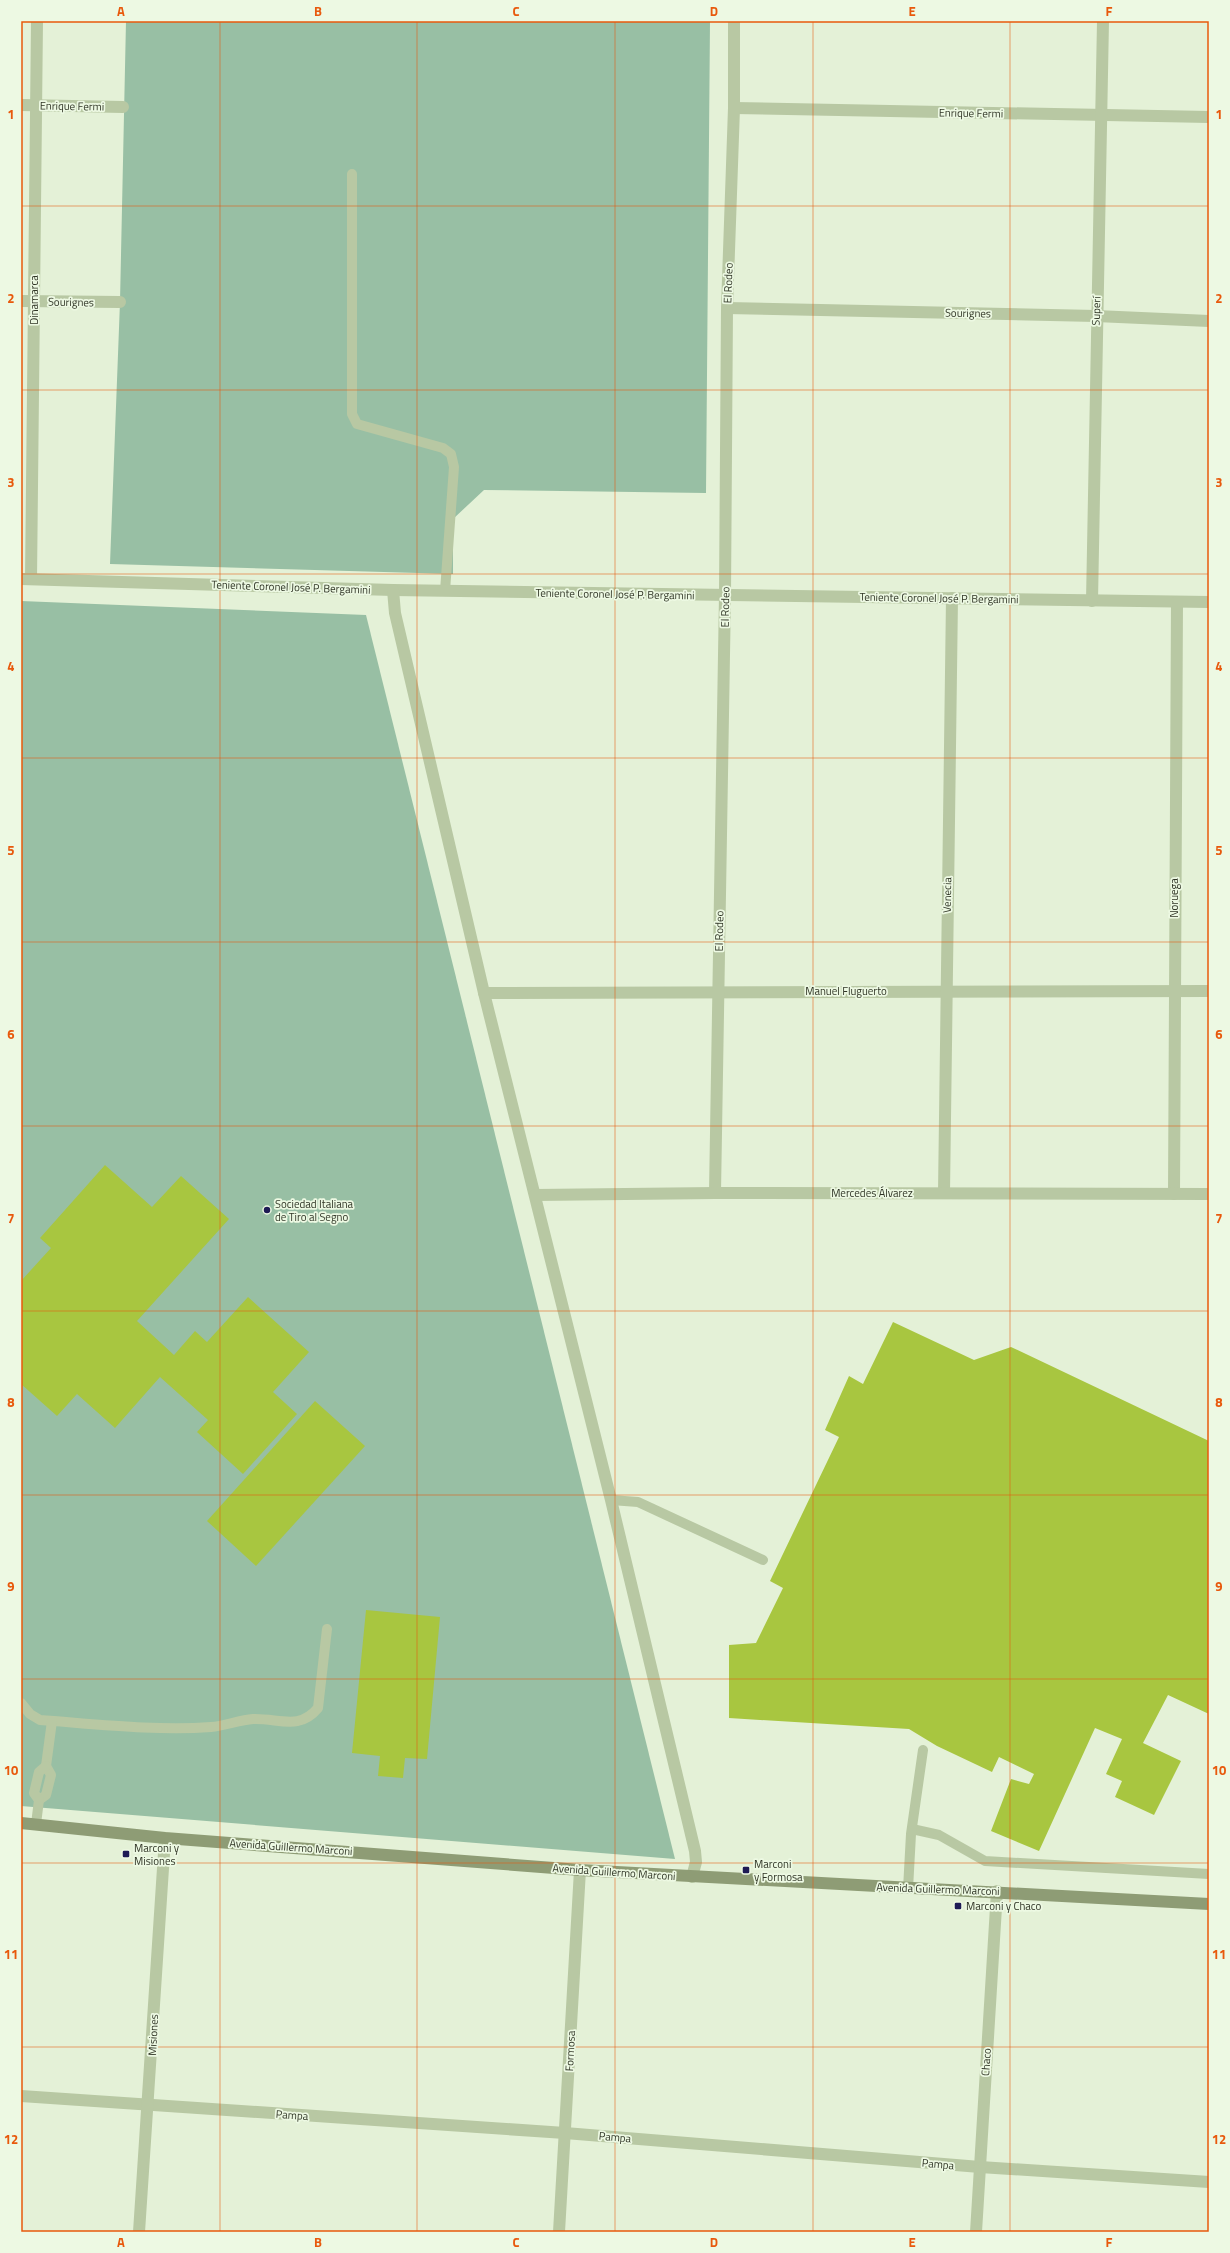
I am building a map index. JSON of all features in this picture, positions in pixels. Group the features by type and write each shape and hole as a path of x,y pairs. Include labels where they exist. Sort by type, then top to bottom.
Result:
{"main road":[{"name":"Avenida Guillermo Marconi","path":"21,1823 165,1838 580,1870 908,1889 997,1891 1209,1904"}],"street":[{"name":"Dinamarca","path":"26,579 34,301 34,106 37,21"},
{"name":"El Rodeo","path":"715,1192 725,596 727,308 734,108 734,21"},
{"name":"Superí","path":"1092,601 1096,316 1103,116 1103,21"},
{"name":"Enrique Fermi","path":"21,106 124,107"},
{"name":"Enrique Fermi","path":"734,108 1209,117"},
{"name":"Sourignes","path":"21,301 120,302"},
{"name":"Sourignes","path":"727,308 1096,316 1209,321"},
{"name":"Teniente Coronel José P. Bergamini","path":"26,579 393,590 1209,602"},
{"path":"393,590 395,613 484,993 611,1500 695,1851 696,1862 692,1877"},
{"name":"Venecia","path":"944,1193 952,598"},
{"name":"Noruega","path":"1174,1194 1176,602"},
{"name":"Manuel Fluguerto","path":"484,993 718,991 1209,991"},
{"name":"Mercedes Álvarez","path":"535,1195 715,1192 1209,1194"},
{"name":"Misiones","path":"139,2232 149,2105 165,1838"},
{"name":"Formosa","path":"559,2232 580,1870"},
{"name":"Chaco","path":"976,2232 997,1891"},
{"name":"Pampa","path":"21,2096 565,2133 980,2167 1209,2182"}],"lane":[{"path":"352,174 352,414 358,424 443,448 451,454 454,467 446,591"},
{"path":"611,1500 638,1502 763,1560"},
{"path":"21,1703 30,1714 40,1720 52,1721 130,1726 212,1727 253,1719 298,1722 311,1717 318,1708 328,1629"},
{"path":"36,1824 39,1800 46,1795 51,1775 46,1766 52,1721"},
{"path":"908,1889 912,1829 923,1750"},
{"path":"912,1829 939,1834 985,1861 1209,1874"}],"green space":[{"path":"126,21 710,21 706,493 484,490 453,519 453,574 110,564 120,302"},
{"name":"Sociedad Italiana de Tiro al Segno","path":"21,601 366,615 675,1859 21,1806"}],"building":[{"path":"105,1165 152,1207 181,1176 229,1219 137,1321 174,1355 195,1331 207,1342 248,1297 309,1352 273,1392 297,1414 243,1474 197,1432 208,1420 160,1377 115,1428 77,1394 57,1416 21,1384 21,1281 51,1248 40,1238"},
{"path":"893,1322 974,1360 1011,1347 1209,1441 1209,1714 1168,1695 1143,1743 1181,1761 1154,1815 1115,1797 1122,1781 1106,1774 1122,1739 1095,1728 1039,1851 991,1831 1011,1779 1029,1784 1034,1774 999,1757 992,1772 937,1746 909,1729 729,1718 729,1645 756,1643 783,1588 770,1581 839,1437 825,1430 849,1376 863,1384"},
{"path":"315,1401 365,1446 256,1566 207,1521"},
{"path":"366,1610 440,1617 427,1759 405,1758 403,1778 378,1776 380,1756 352,1753"}],"place":[{"name":"Sociedad Italiana de Tiro al Segno","path":"267,1210"},
{"name":"Marconi y Misiones","path":"126,1854"},
{"name":"Marconi y Formosa","path":"746,1870"},
{"name":"Marconi y Chaco","path":"958,1906"}]}
